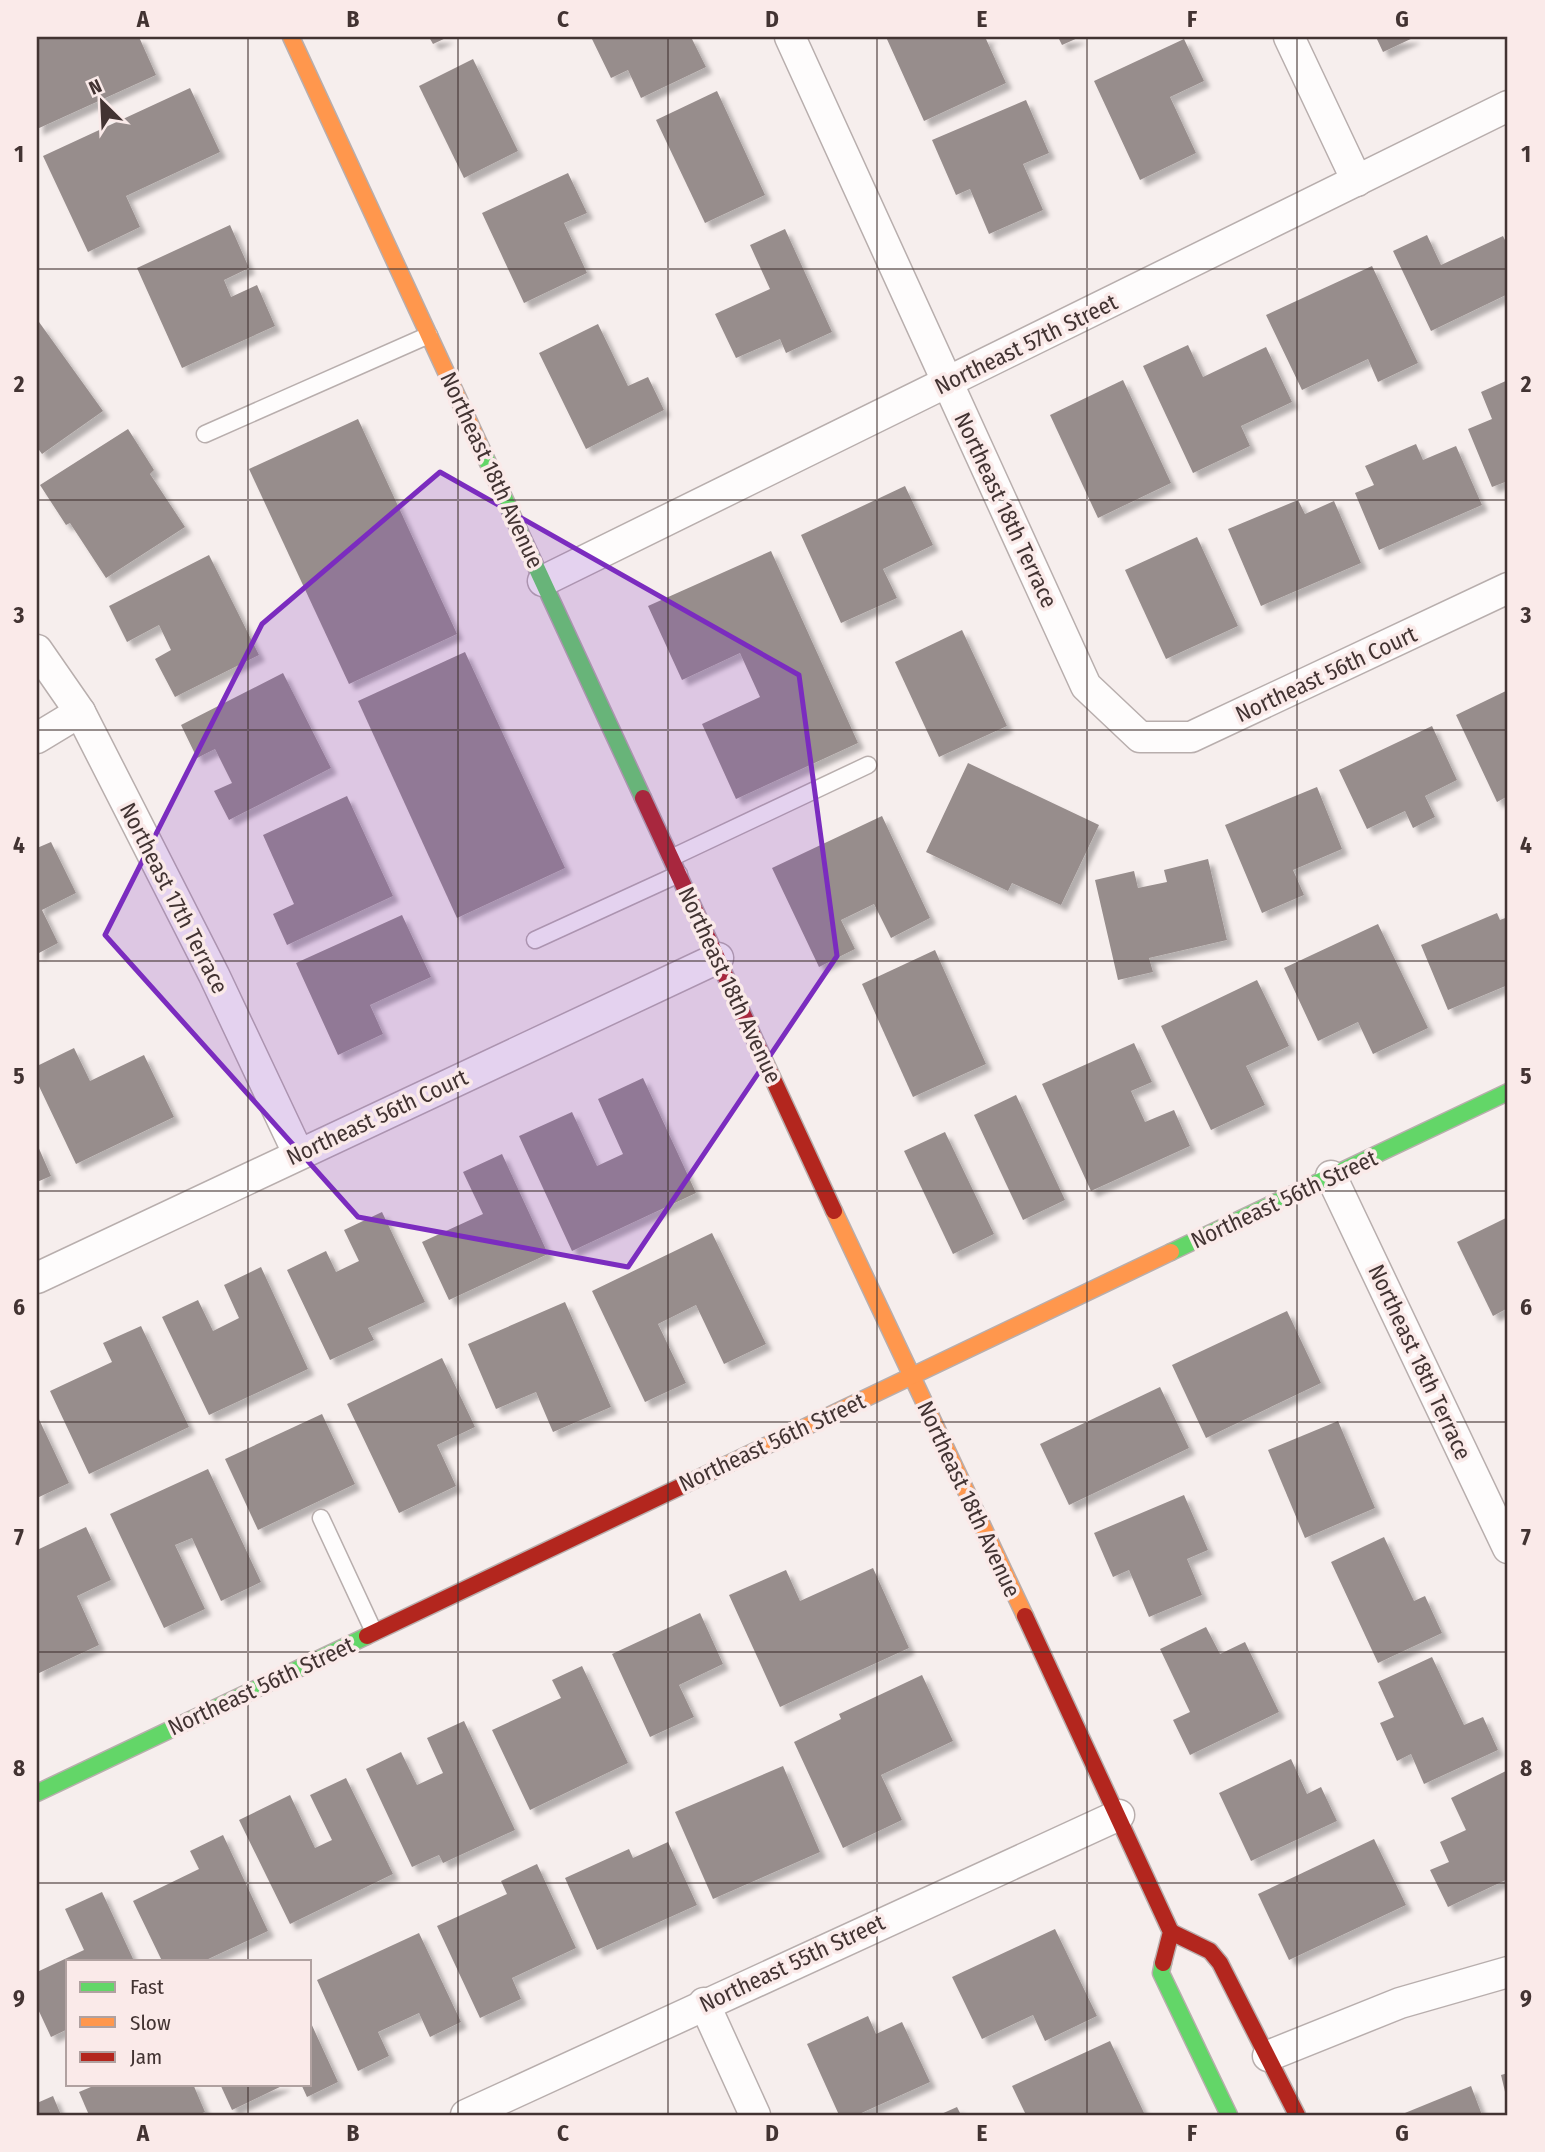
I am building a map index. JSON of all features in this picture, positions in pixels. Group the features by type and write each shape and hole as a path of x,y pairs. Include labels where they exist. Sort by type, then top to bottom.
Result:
{"street":[{"name":"Northeast 18th Avenue","path":"291,37 911,1376 1119,1815 1171,1932"},
{"name":"Northeast 18th Terrace","path":"790,37 1086,686 1140,737"},
{"path":"1289,37 1357,181"},
{"name":"Northeast 57th Street","path":"543,581 1508,106"},
{"name":"Northeast 56th Court","path":"1140,737 1191,737 1508,587"},
{"name":"Northeast 17th Terrace","path":"37,650 80,712 214,975 298,1153"},
{"path":"37,738 80,712"},
{"name":"Northeast 56th Court","path":"37,1278 298,1153 718,958"},
{"name":"Northeast 56th Street","path":"37,1793 1508,1092"},
{"name":"Northeast 18th Terrace","path":"1331,1177 1508,1548"},
{"name":"Northeast 55th Street","path":"466,2115 704,2003 1119,1815"},
{"path":"1228,2115 1161,1973 1171,1932 1210,1951 1220,1963 1297,2115"},
{"path":"1268,2056 1400,2003 1508,1972"},
{"path":"704,2003 755,2115"}],"lane":[{"path":"205,434 429,335"},
{"path":"671,858 868,765"},
{"path":"535,940 679,874"},
{"path":"321,1518 374,1632"}],"highlighted area":[{"path":"440,472 799,675 837,956 628,1267 358,1217 105,935 262,624"}],"building":[{"path":"37,37 139,37 156,75 37,129"},
{"path":"429,37 448,37 433,44"},
{"path":"591,37 691,37 706,67 641,98 628,70 611,78"},
{"path":"886,37 992,37 986,39 1006,83 924,121"},
{"path":"1058,37 1080,37 1062,45"},
{"path":"1376,37 1415,37 1383,52"},
{"path":"1184,39 1204,81 1170,97 1196,153 1140,180 1094,81"},
{"path":"473,59 518,151 464,178 419,86"},
{"path":"190,88 220,152 126,196 140,227 88,252 43,156"},
{"path":"717,91 765,195 705,223 656,120"},
{"path":"1026,100 1049,153 1023,164 1043,210 989,234 970,189 956,195 932,140"},
{"path":"568,173 587,213 564,223 587,273 524,303 482,213"},
{"path":"230,225 249,268 224,280 231,297 257,285 275,326 182,368 137,268"},
{"path":"785,229 832,332 786,353 780,339 736,358 715,314 770,289 750,245"},
{"path":"1427,235 1441,265 1503,236 1508,246 1508,294 1431,331 1393,251"},
{"path":"1372,266 1418,363 1378,382 1368,359 1302,390 1266,315"},
{"path":"39,322 103,411 42,454 37,447"},
{"path":"598,324 628,386 648,377 664,410 586,449 539,353"},
{"path":"1188,345 1203,377 1266,347 1292,402 1241,426 1250,446 1193,473 1143,366"},
{"path":"1123,380 1171,483 1098,518 1050,415"},
{"path":"1508,380 1508,481 1492,487 1468,429 1492,419 1481,392"},
{"path":"358,419 457,634 349,684 249,469"},
{"path":"128,429 154,470 150,474 185,527 106,578 70,523 66,525 40,485"},
{"path":"1416,444 1423,460 1456,446 1482,505 1379,550 1355,493 1374,485 1365,466"},
{"path":"905,486 933,545 883,569 897,598 841,623 801,535"},
{"path":"1298,500 1305,514 1334,501 1361,563 1261,606 1228,529"},
{"path":"1197,537 1238,626 1166,659 1125,570"},
{"path":"771,551 858,743 736,799 702,724 760,697 740,653 682,680 648,606"},
{"path":"209,555 259,655 175,697 155,659 171,650 159,625 127,642 109,606"},
{"path":"962,630 1007,726 939,757 895,662"},
{"path":"465,652 565,868 457,918 358,701"},
{"path":"283,673 331,768 229,820 214,791 232,783 215,749 197,758 181,725"},
{"path":"1508,690 1508,796 1497,802 1456,715"},
{"path":"1432,726 1457,780 1425,796 1435,817 1413,828 1405,811 1367,829 1339,770"},
{"path":"968,763 1099,825 1061,905 1012,883 1008,891 926,852"},
{"path":"1317,787 1342,849 1293,870 1304,895 1262,913 1225,825"},
{"path":"347,796 393,896 287,945 273,914 294,904 263,835"},
{"path":"882,816 930,918 891,938 874,904 841,920 855,949 819,967 772,868"},
{"path":"51,842 76,893 42,910 58,943 37,954 37,848"},
{"path":"1208,859 1227,940 1149,958 1153,972 1118,980 1095,880 1134,871 1138,888 1167,882 1164,870"},
{"path":"1497,913 1500,920 1508,917 1508,985 1448,1010 1421,945"},
{"path":"402,915 431,977 370,1005 383,1034 338,1055 296,963"},
{"path":"1378,924 1428,1028 1373,1054 1358,1022 1318,1041 1284,968"},
{"path":"935,950 986,1064 913,1097 862,984"},
{"path":"1257,980 1289,1046 1246,1066 1265,1105 1211,1130 1161,1026"},
{"path":"1134,1043 1152,1082 1131,1091 1145,1122 1174,1110 1190,1146 1091,1191 1042,1084"},
{"path":"74,1048 90,1081 144,1055 174,1117 76,1164 37,1082 37,1066"},
{"path":"643,1078 696,1193 572,1251 519,1136 572,1112 597,1166 623,1154 598,1099"},
{"path":"1016,1095 1065,1200 1023,1220 974,1115"},
{"path":"945,1132 994,1234 953,1254 904,1151"},
{"path":"37,1144 51,1176 37,1182"},
{"path":"502,1154 548,1254 449,1300 422,1242 483,1214 463,1172"},
{"path":"382,1212 425,1302 368,1328 374,1340 330,1360 287,1270 326,1251 336,1272 359,1261 344,1230"},
{"path":"1508,1217 1508,1308 1493,1316 1457,1242"},
{"path":"712,1233 766,1344 724,1364 696,1305 658,1324 686,1383 645,1402 592,1291"},
{"path":"261,1267 308,1369 209,1415 162,1317 198,1300 213,1331 239,1318 224,1285"},
{"path":"565,1302 611,1407 553,1432 536,1392 496,1409 468,1344"},
{"path":"1287,1311 1321,1383 1206,1438 1172,1365"},
{"path":"141,1326 189,1427 89,1474 50,1391 112,1362 103,1343"},
{"path":"442,1358 475,1427 437,1445 456,1486 399,1513 347,1404"},
{"path":"1160,1387 1189,1448 1069,1505 1040,1444"},
{"path":"322,1414 355,1484 258,1530 225,1459"},
{"path":"37,1415 69,1483 37,1498"},
{"path":"1338,1421 1375,1508 1305,1538 1268,1450"},
{"path":"208,1469 261,1582 221,1601 192,1538 175,1545 205,1609 164,1628 110,1514"},
{"path":"1184,1495 1208,1550 1187,1559 1202,1595 1149,1617 1129,1570 1113,1577 1094,1533"},
{"path":"86,1527 111,1580 77,1596 99,1645 37,1674 37,1550"},
{"path":"1384,1537 1414,1601 1425,1596 1442,1633 1378,1663 1331,1562"},
{"path":"873,1568 909,1648 780,1707 729,1595 786,1570 800,1601"},
{"path":"700,1613 723,1664 679,1685 694,1717 650,1737 612,1654"},
{"path":"1206,1627 1220,1654 1245,1642 1279,1712 1190,1755 1173,1720 1190,1712 1160,1649"},
{"path":"1432,1657 1464,1725 1483,1717 1498,1750 1424,1784 1411,1754 1397,1761 1380,1723 1394,1717 1378,1682"},
{"path":"582,1666 628,1763 530,1810 492,1730 561,1698 552,1680"},
{"path":"922,1675 953,1741 881,1775 902,1820 843,1848 794,1742 841,1719 839,1714"},
{"path":"464,1721 515,1830 443,1863 439,1855 412,1867 366,1769 401,1752 417,1785 443,1773 427,1738"},
{"path":"1291,1759 1307,1794 1321,1787 1337,1821 1251,1861 1219,1793"},
{"path":"783,1766 820,1852 713,1899 675,1812"},
{"path":"1508,1770 1508,1879 1448,1907 1430,1870 1449,1862 1440,1842 1466,1830 1451,1798"},
{"path":"346,1778 393,1874 290,1924 239,1820 290,1795 315,1848 332,1840 310,1795"},
{"path":"223,1835 268,1931 206,1960 162,1960 133,1901 199,1869 190,1851"},
{"path":"1374,1839 1406,1905 1289,1960 1258,1894"},
{"path":"668,1842 697,1905 597,1950 565,1878 629,1849 633,1858"},
{"path":"537,1864 576,1948 512,1978 521,1999 480,2018 437,1926 507,1894 501,1881"},
{"path":"102,1892 134,1960 66,1960 66,2030 51,2037 37,2007 37,1972 84,1950 65,1909"},
{"path":"1055,1929 1097,2016 1045,2041 1033,2015 982,2039 952,1977"},
{"path":"419,1933 461,2022 430,2037 419,2013 378,2032 389,2056 358,2071 317,1980"},
{"path":"868,2016 876,2034 902,2022 930,2082 857,2115 839,2115 807,2044"},
{"path":"312,2025 338,2082 307,2097 302,2086 312,2086"},
{"path":"1110,2041 1145,2115 1026,2115 1012,2086"},
{"path":"1508,2073 1508,2100 1507,2100 1501,2075"},
{"path":"93,2086 194,2086 205,2112 197,2115 89,2115 79,2092"},
{"path":"221,2086 282,2086 232,2110"},
{"path":"1471,2086 1482,2115 1400,2115"},
{"path":"53,2096 61,2115 37,2115 37,2103"},
{"path":"957,2107 961,2115 939,2115"}],"traffic: fast":[{"path":"482,450 643,798"},
{"path":"1171,1252 1508,1092"},
{"path":"37,1793 367,1636"},
{"path":"1163,1963 1161,1973 1229,2115"}],"traffic: slow":[{"path":"291,37 482,450"},
{"path":"834,1211 1025,1616"},
{"path":"726,1465 1171,1252"}],"traffic: jam":[{"path":"643,798 834,1211"},
{"path":"367,1636 726,1465"},
{"path":"1025,1616 1171,1932 1163,1963"},
{"path":"1171,1932 1210,1951 1220,1963 1297,2115"}]}
